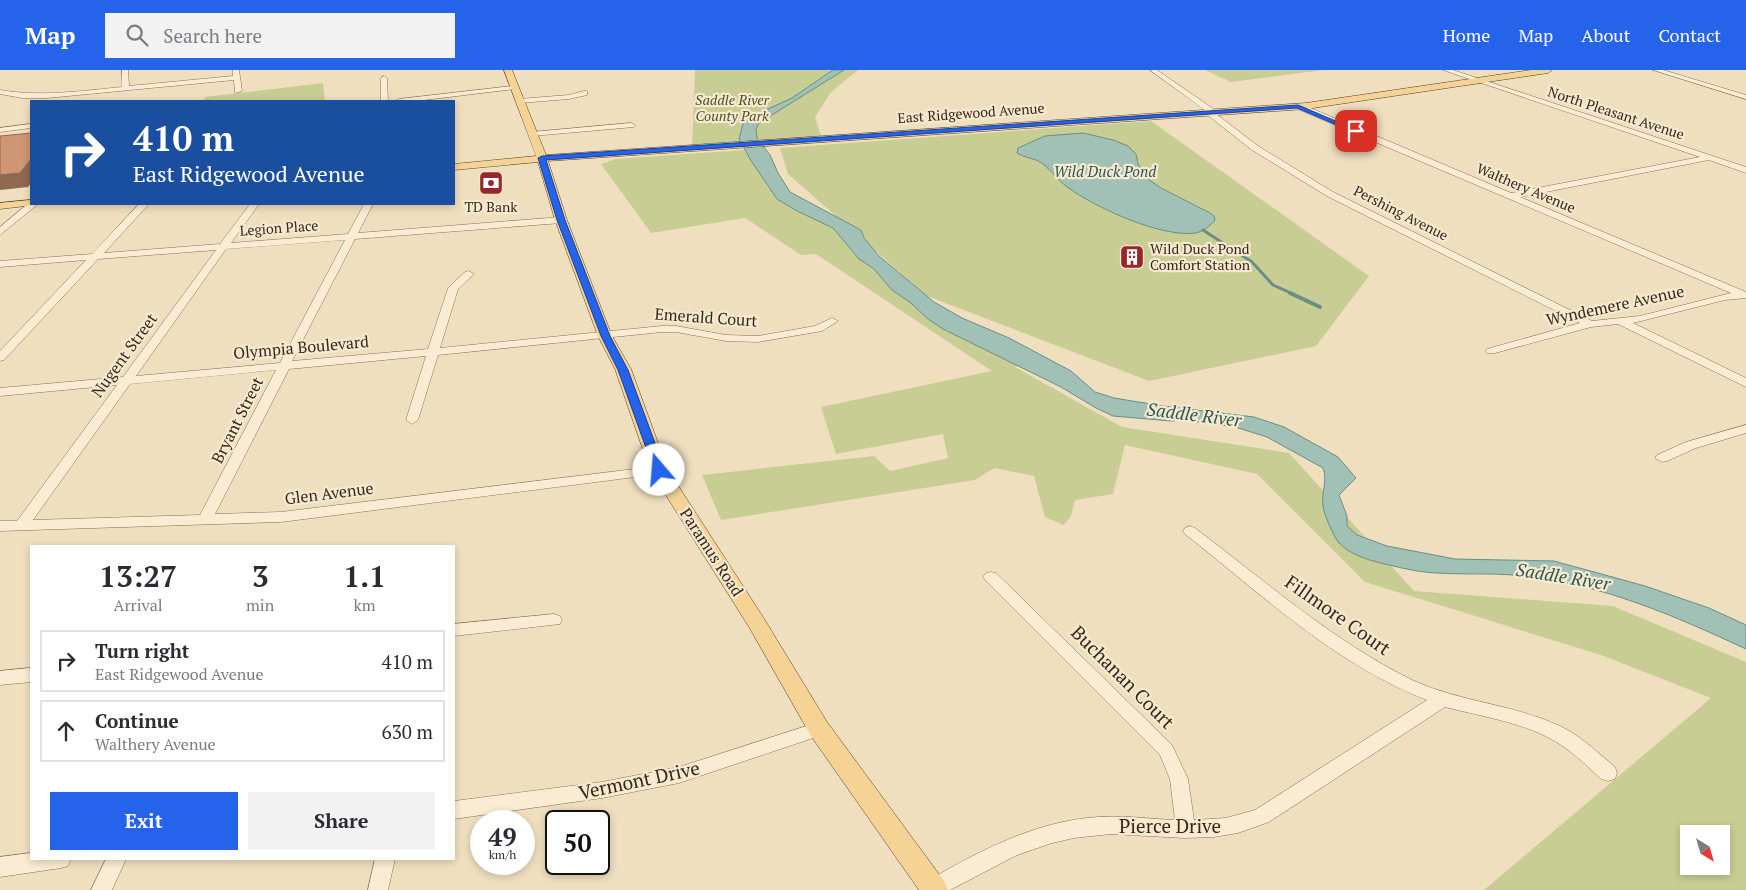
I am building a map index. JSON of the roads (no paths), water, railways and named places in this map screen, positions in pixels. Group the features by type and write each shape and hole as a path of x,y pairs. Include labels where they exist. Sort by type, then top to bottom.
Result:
{"main road":[{"name":"Paramus Road","path":"508,70 513,88 542,158 561,220 605,336 623,370 659,470 756,622 819,729 933,889"},
{"name":"East Ridgewood Avenue","path":"455,167 542,158 1298,106 1548,70"},
{"path":"0,206 30,204"}],"street":[{"path":"124,70 126,88"},
{"name":"Pershing Avenue","path":"1153,70 1211,112 1255,148 1330,194 1590,324"},
{"name":"North Pleasant Avenue","path":"1446,70 1746,170"},
{"path":"1656,70 1746,97"},
{"path":"0,92 34,96 126,88 236,74 238,91"},
{"path":"384,78 386,100"},
{"path":"407,100 513,88"},
{"path":"519,102 569,97 584,93"},
{"name":"Walthery Avenue","path":"1298,106 1745,295"},
{"path":"532,134 631,125"},
{"path":"0,130 30,126"},
{"path":"1510,196 1710,158"},
{"path":"0,232 31,205"},
{"path":"0,358 143,205"},
{"name":"Nugent Street","path":"20,526 253,205"},
{"name":"Bryant Street","path":"206,519 367,205"},
{"name":"Legion Place","path":"0,264 561,220"},
{"path":"412,420 453,288 469,274"},
{"name":"Wyndemere Avenue","path":"1491,351 1590,324 1640,318 1725,297 1745,295"},
{"name":"Emerald Court","path":"605,336 662,328 726,338 758,339 818,329 832,321"},
{"path":"1619,321 1746,383"},
{"name":"Olympia Boulevard","path":"0,392 605,336"},
{"path":"1662,458 1691,444 1746,429"},
{"name":"Glen Avenue","path":"0,526 281,517 659,470"},
{"name":"Fillmore Court","path":"1190,531 1344,650 1373,668 1443,699 1535,724 1555,732 1573,743 1608,773"},
{"name":"Buchanan Court","path":"991,577 1166,750 1176,767 1182,786 1185,829"},
{"path":"455,630 554,620"},
{"path":"0,678 30,675"},
{"name":"Pierce Drive","path":"933,889 996,854 1060,831 1096,826 1136,825 1185,829 1215,828 1242,823 1262,816 1443,699"},
{"name":"Vermont Drive","path":"455,810 602,790 679,775 819,729"},
{"path":"0,868 54,860"},
{"path":"101,890 116,860"},
{"path":"378,890 385,860"}],"water":[{"name":"Saddle River","path":"833,70 844,70 759,123 756,129 757,138 770,155 778,173 790,192 861,230 864,238 879,256 934,302 962,318 1009,338 1071,371 1095,392 1114,398 1163,406 1254,417 1284,427 1338,457 1356,478 1339,495 1347,516 1347,526 1357,535 1387,546 1455,559 1554,561 1645,586 1709,608 1746,625 1746,649 1638,603 1581,586 1523,576 1432,573 1360,557 1339,543 1329,525 1323,505 1325,477 1323,468 1267,437 1235,427 1184,420 1171,421 1113,416 1061,387 943,329 892,290 874,269 859,259 833,228 777,199 739,139 743,124 753,116 792,98"},
{"name":"Wild Duck Pond","path":"1083,133 1113,140 1128,146 1136,154 1138,164 1148,179 1161,188 1210,213 1214,216 1215,220 1202,231 1182,233 1166,231 1130,220 1082,197 1066,186 1042,163 1017,153 1018,148 1045,136"}],"waterway":[{"path":"1203,230 1252,262 1273,285 1293,294"},
{"path":"1290,293 1320,307"}],"place":[{"name":"TD Bank","path":"491,183"},
{"name":"Wild Duck Pond Comfort Station","path":"1132,257"}],"park label":[{"name":"Saddle River County Park","path":"732,108"}]}
